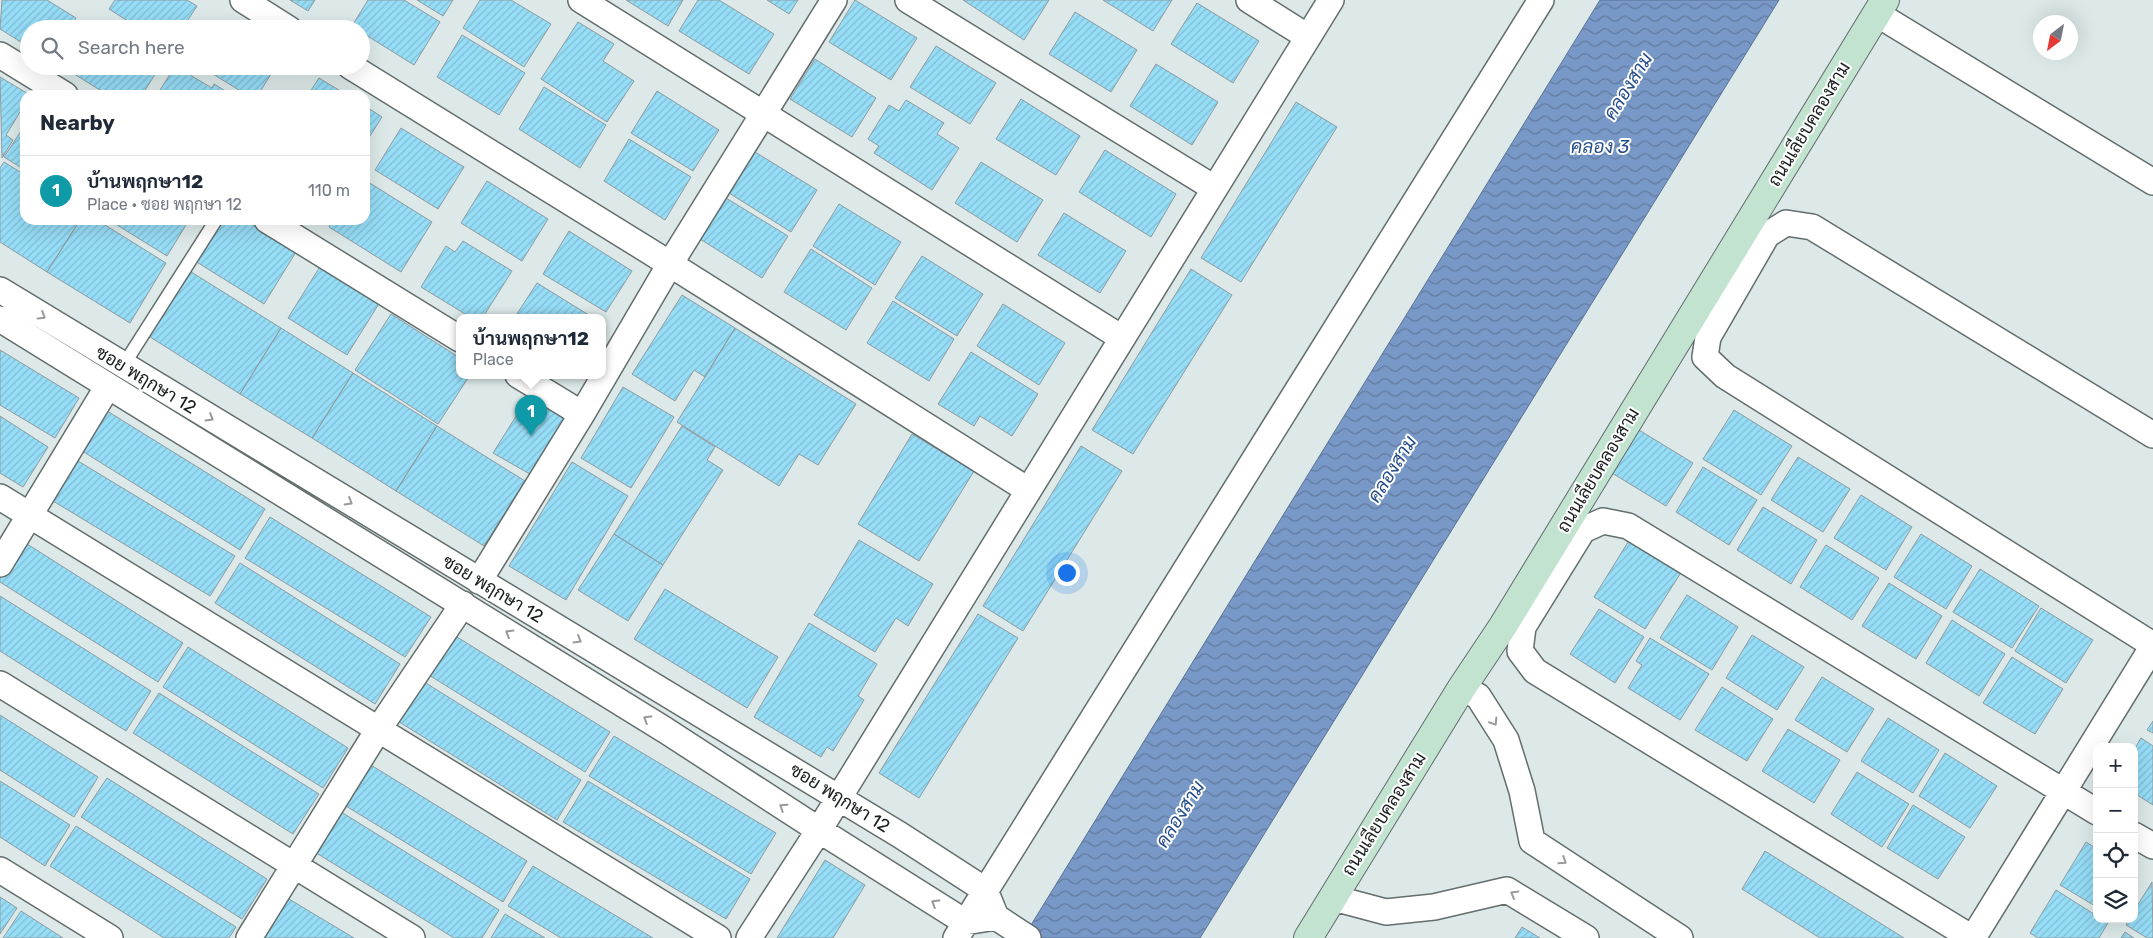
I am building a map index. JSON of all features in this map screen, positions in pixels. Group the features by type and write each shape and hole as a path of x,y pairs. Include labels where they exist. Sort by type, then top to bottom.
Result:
{"main road":[{"name":"ถนนเลียบคลองสาม","path":"1308,938 1461,689 1513,609 1881,7"}],"street":[{"path":"243,0 275,20"},
{"path":"581,0 1122,338"},
{"path":"606,373 670,264 834,0"},
{"path":"908,0 1214,188"},
{"path":"1249,0 1308,37"},
{"path":"749,938 819,830 1331,0"},
{"path":"960,930 1541,0"},
{"path":"1881,7 2153,182"},
{"path":"0,55 20,67"},
{"path":"32,75 57,90"},
{"path":"365,75 670,264 1028,490"},
{"path":"2093,809 2064,791 1628,526 1603,521 1583,530 1524,627 1520,651 1535,672 1972,938 2064,791 2153,645 1725,376 1705,357 1708,337 1767,235 1786,223 1812,227 2153,435"},
{"path":"275,225 456,337"},
{"name":"ซอย พฤกษา 12","path":"0,290 839,797 985,890"},
{"path":"0,319 665,730 819,830 960,930 1000,920"},
{"path":"525,379 582,414"},
{"path":"479,580 603,379"},
{"path":"0,564 108,386"},
{"path":"0,497 718,938"},
{"path":"249,938 378,730 463,604"},
{"path":"0,684 412,938"},
{"path":"1461,689 1478,696 1506,740 1522,791 1532,841 1680,938"},
{"path":"2138,837 2153,846"},
{"path":"0,870 110,938"},
{"path":"985,890 1000,920 1028,938"},
{"path":"1329,903 1341,900 1386,912 1434,906 1507,890 1586,938"}],"lane":[{"path":"123,366 213,225"}],"water":[{"name":"คลอง 3","path":"1600,0 1779,0 1200,938 1023,938"}],"building":[{"path":"2,0 47,0 76,18 75,20 20,20 20,41 0,29"},
{"path":"115,0 187,0 197,6 188,20 126,20 109,9"},
{"path":"290,0 315,0 308,11"},
{"path":"368,0 404,0 440,22 414,65 370,38 370,20 356,20"},
{"path":"417,0 453,0 443,16"},
{"path":"480,0 511,0 551,24 524,67 463,28"},
{"path":"626,0 683,0 668,26"},
{"path":"698,0 719,0 774,34 749,74 679,31"},
{"path":"767,0 798,0 789,14"},
{"path":"855,0 917,38 891,80 829,42"},
{"path":"963,0 1049,0 1024,40"},
{"path":"1103,0 1172,0 1153,31"},
{"path":"1197,3 1259,41 1233,83 1171,44"},
{"path":"1075,12 1137,50 1111,92 1049,54"},
{"path":"578,22 614,44 603,61 634,81 607,122 541,79"},
{"path":"462,35 525,73 499,115 437,77"},
{"path":"936,46 996,83 970,124 910,87"},
{"path":"815,59 876,98 852,137 790,99"},
{"path":"1156,64 1218,102 1192,145 1130,106"},
{"path":"76,75 155,75 145,90 100,90"},
{"path":"169,75 190,75 212,88 214,84 224,90 160,90"},
{"path":"215,75 270,75 261,90 239,90"},
{"path":"0,77 22,90 20,90 20,112 6,135 13,140 2,158"},
{"path":"319,78 339,90 311,90"},
{"path":"544,87 606,125 580,168 519,129"},
{"path":"657,91 719,130 693,171 631,133"},
{"path":"1021,99 1080,136 1056,175 996,139"},
{"path":"906,100 944,123 937,134 959,148 932,190 874,153 879,146 868,139 889,105 899,111"},
{"path":"1296,102 1337,127 1241,282 1201,258"},
{"path":"370,109 382,117 370,136"},
{"path":"401,128 464,167 438,209 375,170"},
{"path":"20,133 20,167 4,157"},
{"path":"629,139 691,177 665,220 604,181"},
{"path":"1105,150 1176,194 1151,237 1079,192"},
{"path":"755,152 817,190 791,232 729,193"},
{"path":"4,162 20,172 20,225 77,225 47,272 0,242 0,168"},
{"path":"981,162 1043,200 1017,242 955,203"},
{"path":"487,181 548,219 522,261 461,223"},
{"path":"370,183 432,222 401,272 329,227 330,225 370,225"},
{"path":"726,198 788,236 762,278 700,239"},
{"path":"839,204 901,242 875,285 813,246"},
{"path":"1064,213 1126,251 1100,293 1038,255"},
{"path":"77,225 105,225 166,263 130,323 47,272"},
{"path":"117,225 186,225 167,256"},
{"path":"217,225 253,225 296,252 264,304 195,261"},
{"path":"569,231 632,271 606,312 543,274"},
{"path":"463,241 512,271 485,314 465,314 421,287 446,246 455,252"},
{"path":"811,249 872,288 846,330 784,292"},
{"path":"922,256 983,294 957,336 895,298"},
{"path":"321,265 380,302 347,355 288,318"},
{"path":"1191,269 1232,295 1133,454 1092,430"},
{"path":"188,270 281,328 240,394 147,335"},
{"path":"537,283 587,314 517,314"},
{"path":"682,295 735,328 705,377 694,370 675,401 632,374"},
{"path":"893,301 954,339 929,381 867,343"},
{"path":"1003,304 1065,343 1039,385 977,346"},
{"path":"391,314 456,355 456,379 467,379 438,424 355,370"},
{"path":"281,328 353,373 312,438 240,394"},
{"path":"735,328 856,404 818,465 799,454 779,486 677,422"},
{"path":"0,350 79,398 55,438 0,405"},
{"path":"971,352 1038,394 1012,436 980,416 974,426 938,404"},
{"path":"353,373 437,426 396,491 312,438"},
{"path":"623,387 674,417 631,488 581,458"},
{"path":"530,394 569,419 535,477 493,453"},
{"path":"104,409 265,509 240,550 79,449"},
{"path":"1734,410 1792,446 1761,495 1703,459"},
{"path":"0,416 48,447 23,487 0,473"},
{"path":"437,426 525,481 484,546 396,491"},
{"path":"682,426 715,447 707,460 723,470 663,565 614,534"},
{"path":"1639,430 1693,463 1666,506 1612,473"},
{"path":"912,434 974,471 919,561 858,524"},
{"path":"1081,446 1122,471 1023,631 983,606"},
{"path":"1798,457 1850,489 1823,532 1771,500"},
{"path":"73,458 235,556 210,596 48,498"},
{"path":"572,462 628,496 566,600 509,566"},
{"path":"1703,467 1757,500 1729,545 1676,512"},
{"path":"1861,495 1912,527 1886,570 1834,538"},
{"path":"1763,507 1817,540 1791,584 1737,550"},
{"path":"270,517 431,617 405,657 245,558"},
{"path":"614,534 663,565 628,621 578,590"},
{"path":"1921,534 1972,566 1946,609 1894,577"},
{"path":"1630,539 1682,571 1645,629 1594,597"},
{"path":"859,540 933,584 908,626 896,618 875,652 814,615"},
{"path":"24,542 183,643 158,682 0,582 0,578"},
{"path":"1826,545 1879,578 1852,620 1800,587"},
{"path":"240,563 400,664 375,704 215,603"},
{"path":"1980,569 2039,606 2012,648 1953,612"},
{"path":"1889,583 1942,616 1916,659 1862,626"},
{"path":"665,589 778,657 747,708 634,639"},
{"path":"1687,595 1738,627 1712,670 1660,638"},
{"path":"0,596 151,691 126,731 0,651"},
{"path":"2041,608 2093,640 2066,683 2015,651"},
{"path":"1599,609 1644,637 1615,683 1570,654"},
{"path":"978,614 1018,638 919,798 879,773"},
{"path":"1952,620 2005,654 1979,696 1926,663"},
{"path":"809,623 877,664 858,696 864,700 833,751 827,747 821,757 754,717"},
{"path":"449,632 610,732 585,772 424,672"},
{"path":"1752,635 1804,667 1777,710 1726,678"},
{"path":"1650,638 1709,674 1680,720 1628,688 1642,665 1636,661"},
{"path":"188,647 348,748 323,788 163,687"},
{"path":"2012,657 2063,689 2035,734 1983,703"},
{"path":"1822,677 1874,709 1847,752 1795,720"},
{"path":"421,680 581,780 557,820 396,720"},
{"path":"1722,687 1773,719 1747,761 1695,730"},
{"path":"159,693 319,794 293,834 133,733"},
{"path":"0,715 98,777 74,817 0,770"},
{"path":"1888,718 1939,750 1913,793 1861,761"},
{"path":"2153,721 2153,733 2147,730"},
{"path":"1788,729 1840,760 1814,803 1762,771"},
{"path":"614,736 776,833 751,874 589,776"},
{"path":"2141,738 2153,746 2153,805 2138,796 2138,743"},
{"path":"1945,753 1997,786 1970,828 1919,796"},
{"path":"366,762 527,861 503,902 341,803"},
{"path":"1857,772 1909,804 1882,847 1831,814"},
{"path":"107,778 267,879 242,919 81,817"},
{"path":"0,781 70,825 45,866 0,837"},
{"path":"588,781 750,879 726,919 563,822"},
{"path":"1913,805 1965,837 1938,879 1887,848"},
{"path":"338,810 499,910 482,938 454,938 313,851"},
{"path":"76,826 236,927 229,938 164,938 50,866"},
{"path":"2086,842 2093,846 2093,905 2060,885"},
{"path":"1765,851 1904,938 1820,938 1742,889"},
{"path":"825,860 865,885 833,938 777,938"},
{"path":"533,866 653,938 561,938 508,906"},
{"path":"2152,882 2153,938 2147,938 2126,925 2127,923 2138,923 2138,905"},
{"path":"2056,890 2093,913 2093,923 2108,923 2099,938 2038,938 2030,933"},
{"path":"284,896 354,938 264,938 261,936"},
{"path":"0,897 17,908 0,934"},
{"path":"21,911 63,938 3,938"},
{"path":"505,914 545,938 491,938"},
{"path":"1522,927 1540,938 1515,938"},
{"path":"2125,932 2134,938 2121,938"}],"place":[{"name":"บ้านพฤกษา12","path":"531,436"}],"water label":[{"name":"คลองสาม","path":"1628,86"},
{"name":"คลองสาม","path":"1392,469"},
{"name":"คลองสาม","path":"1180,814"}]}
